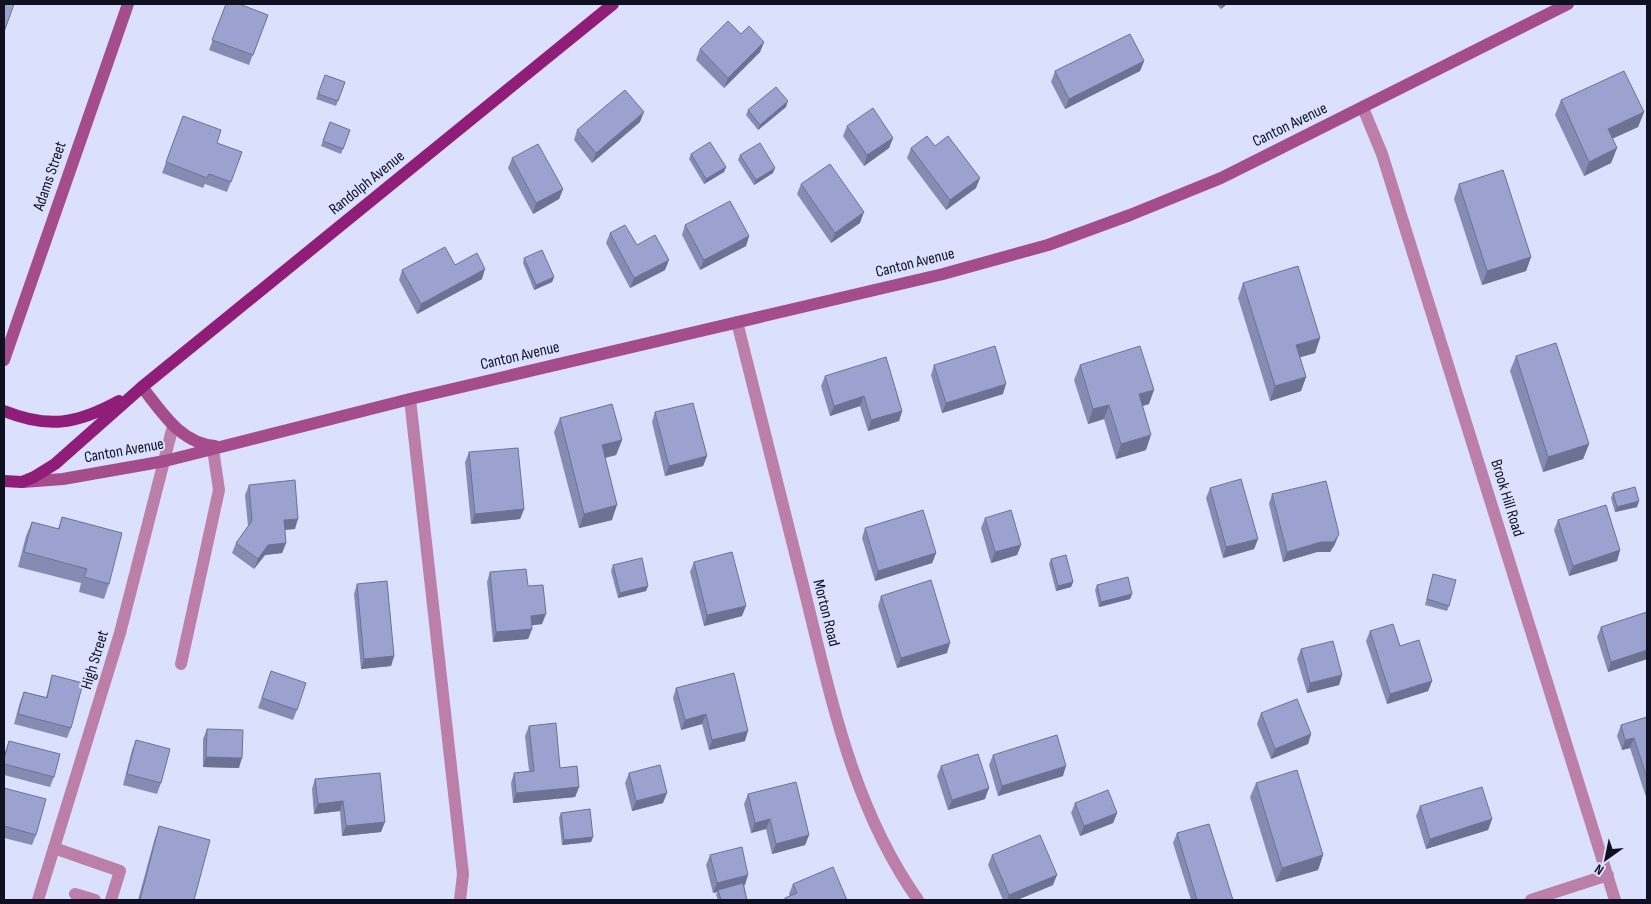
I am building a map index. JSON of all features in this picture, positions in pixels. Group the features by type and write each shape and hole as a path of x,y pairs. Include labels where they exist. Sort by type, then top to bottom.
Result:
{"main road":[{"name":"Randolph Avenue","path":"4,481 22,482 34,478 55,464 142,386 613,4"},
{"name":"Randolph Avenue","path":"4,411 46,423 66,422 100,411 142,386"}],"street":[{"name":"Adams Street","path":"4,360 128,4"},
{"name":"Canton Avenue","path":"22,482 63,479 165,461 410,399 943,274 1071,237 1221,178 1568,4"},
{"name":"Brook Hill Road","path":"1363,108 1382,154 1615,900"},
{"name":"Morton Road","path":"737,322 842,740 878,831 893,861 918,900"},
{"name":"Canton Avenue","path":"142,386 173,426 183,435 204,445 230,444"},
{"path":"410,399 463,874 460,900"},
{"name":"High Street","path":"38,900 120,633 173,426"},
{"path":"181,664 219,490 213,449"},
{"path":"54,848 120,871 111,900"},
{"path":"1530,900 1608,875"},
{"path":"75,894 95,900"}],"building":[{"path":"4,4 14,4 4,32"},
{"path":"226,4 239,4 268,15 253,55 212,40"},
{"path":"728,21 741,34 749,26 764,42 728,78 700,49"},
{"path":"1130,34 1144,61 1069,99 1055,71"},
{"path":"1624,71 1644,112 1608,129 1617,148 1589,162 1561,100"},
{"path":"325,75 345,82 338,101 318,94"},
{"path":"776,87 788,101 760,125 748,110"},
{"path":"625,90 644,112 596,153 577,130"},
{"path":"873,108 893,138 867,155 847,126"},
{"path":"183,116 221,130 217,143 242,152 231,182 209,174 207,178 166,162"},
{"path":"330,122 350,130 343,149 323,141"},
{"path":"927,136 935,146 948,136 980,178 950,200 911,148"},
{"path":"710,142 726,167 706,179 691,154"},
{"path":"760,143 775,168 756,180 740,155"},
{"path":"538,144 563,189 536,203 512,158"},
{"path":"830,164 864,212 835,233 801,184"},
{"path":"1503,170 1531,257 1487,271 1459,184"},
{"path":"730,201 749,236 704,260 685,225"},
{"path":"625,225 637,245 655,235 669,260 634,278 610,233"},
{"path":"445,247 455,265 477,253 485,269 421,304 402,270"},
{"path":"542,250 554,277 536,285 524,258"},
{"path":"1298,266 1320,338 1296,345 1306,377 1275,386 1243,283"},
{"path":"1556,343 1589,444 1548,457 1516,356"},
{"path":"995,346 1006,384 946,403 934,365"},
{"path":"1140,346 1154,390 1139,394 1151,435 1121,444 1109,405 1093,409 1080,365"},
{"path":"886,357 902,411 871,420 864,396 834,406 825,376"},
{"path":"693,403 707,456 669,466 655,412"},
{"path":"612,404 622,440 602,445 617,505 584,514 560,418"},
{"path":"518,448 524,509 475,514 469,452"},
{"path":"1241,479 1258,539 1226,547 1210,488"},
{"path":"295,480 298,519 284,520 286,543 268,545 258,559 236,543 252,521 249,485"},
{"path":"1326,481 1339,534 1334,542 1321,542 1287,552 1272,494"},
{"path":"1635,487 1639,501 1617,507 1613,493"},
{"path":"1606,505 1620,550 1573,566 1558,520"},
{"path":"923,510 936,553 878,571 865,528"},
{"path":"1011,510 1021,545 995,552 985,518"},
{"path":"62,517 122,533 109,584 84,577 87,569 24,552 32,522 59,529"},
{"path":"732,552 746,606 707,615 694,562"},
{"path":"1066,555 1073,582 1058,586 1051,559"},
{"path":"642,558 648,586 620,593 613,565"},
{"path":"526,569 528,586 543,585 546,614 531,616 532,629 496,632 490,572"},
{"path":"1433,574 1456,580 1449,606 1427,599"},
{"path":"1128,577 1132,594 1101,602 1097,585"},
{"path":"931,580 950,643 901,658 881,596"},
{"path":"387,581 394,656 364,659 357,584"},
{"path":"1647,612 1647,650 1611,662 1601,627"},
{"path":"1393,624 1400,646 1419,640 1432,681 1390,694 1370,631"},
{"path":"1333,641 1342,675 1310,683 1301,649"},
{"path":"271,671 306,683 297,710 262,698"},
{"path":"734,673 748,731 712,740 706,714 685,720 676,688"},
{"path":"52,675 83,683 71,728 18,714 24,692 47,698"},
{"path":"1297,699 1311,734 1275,749 1261,713"},
{"path":"1647,717 1647,778 1634,738 1625,740 1621,725"},
{"path":"556,723 560,768 577,766 579,787 516,793 514,773 534,771 529,726"},
{"path":"207,729 243,730 242,758 206,757"},
{"path":"1057,735 1066,766 1002,786 993,755"},
{"path":"136,740 170,749 161,783 127,774"},
{"path":"9,741 60,754 54,777 4,764"},
{"path":"978,754 989,788 952,800 941,766"},
{"path":"660,765 667,793 636,801 629,773"},
{"path":"1297,770 1323,855 1282,868 1256,783"},
{"path":"380,773 385,822 346,826 343,801 318,804 315,779"},
{"path":"796,782 809,835 776,844 770,819 755,823 748,794"},
{"path":"1482,787 1492,819 1430,839 1420,806"},
{"path":"4,788 46,799 36,835 4,826"},
{"path":"1108,790 1117,813 1084,826 1075,803"},
{"path":"590,809 593,837 564,840 561,813"},
{"path":"1209,824 1233,900 1197,900 1177,833"},
{"path":"159,826 210,840 194,900 140,900"},
{"path":"1040,835 1057,875 1009,895 992,855"},
{"path":"742,847 748,875 717,883 710,855"},
{"path":"833,867 847,900 786,900 785,898 797,893 793,884"},
{"path":"743,883 747,900 721,900 718,890"}]}
